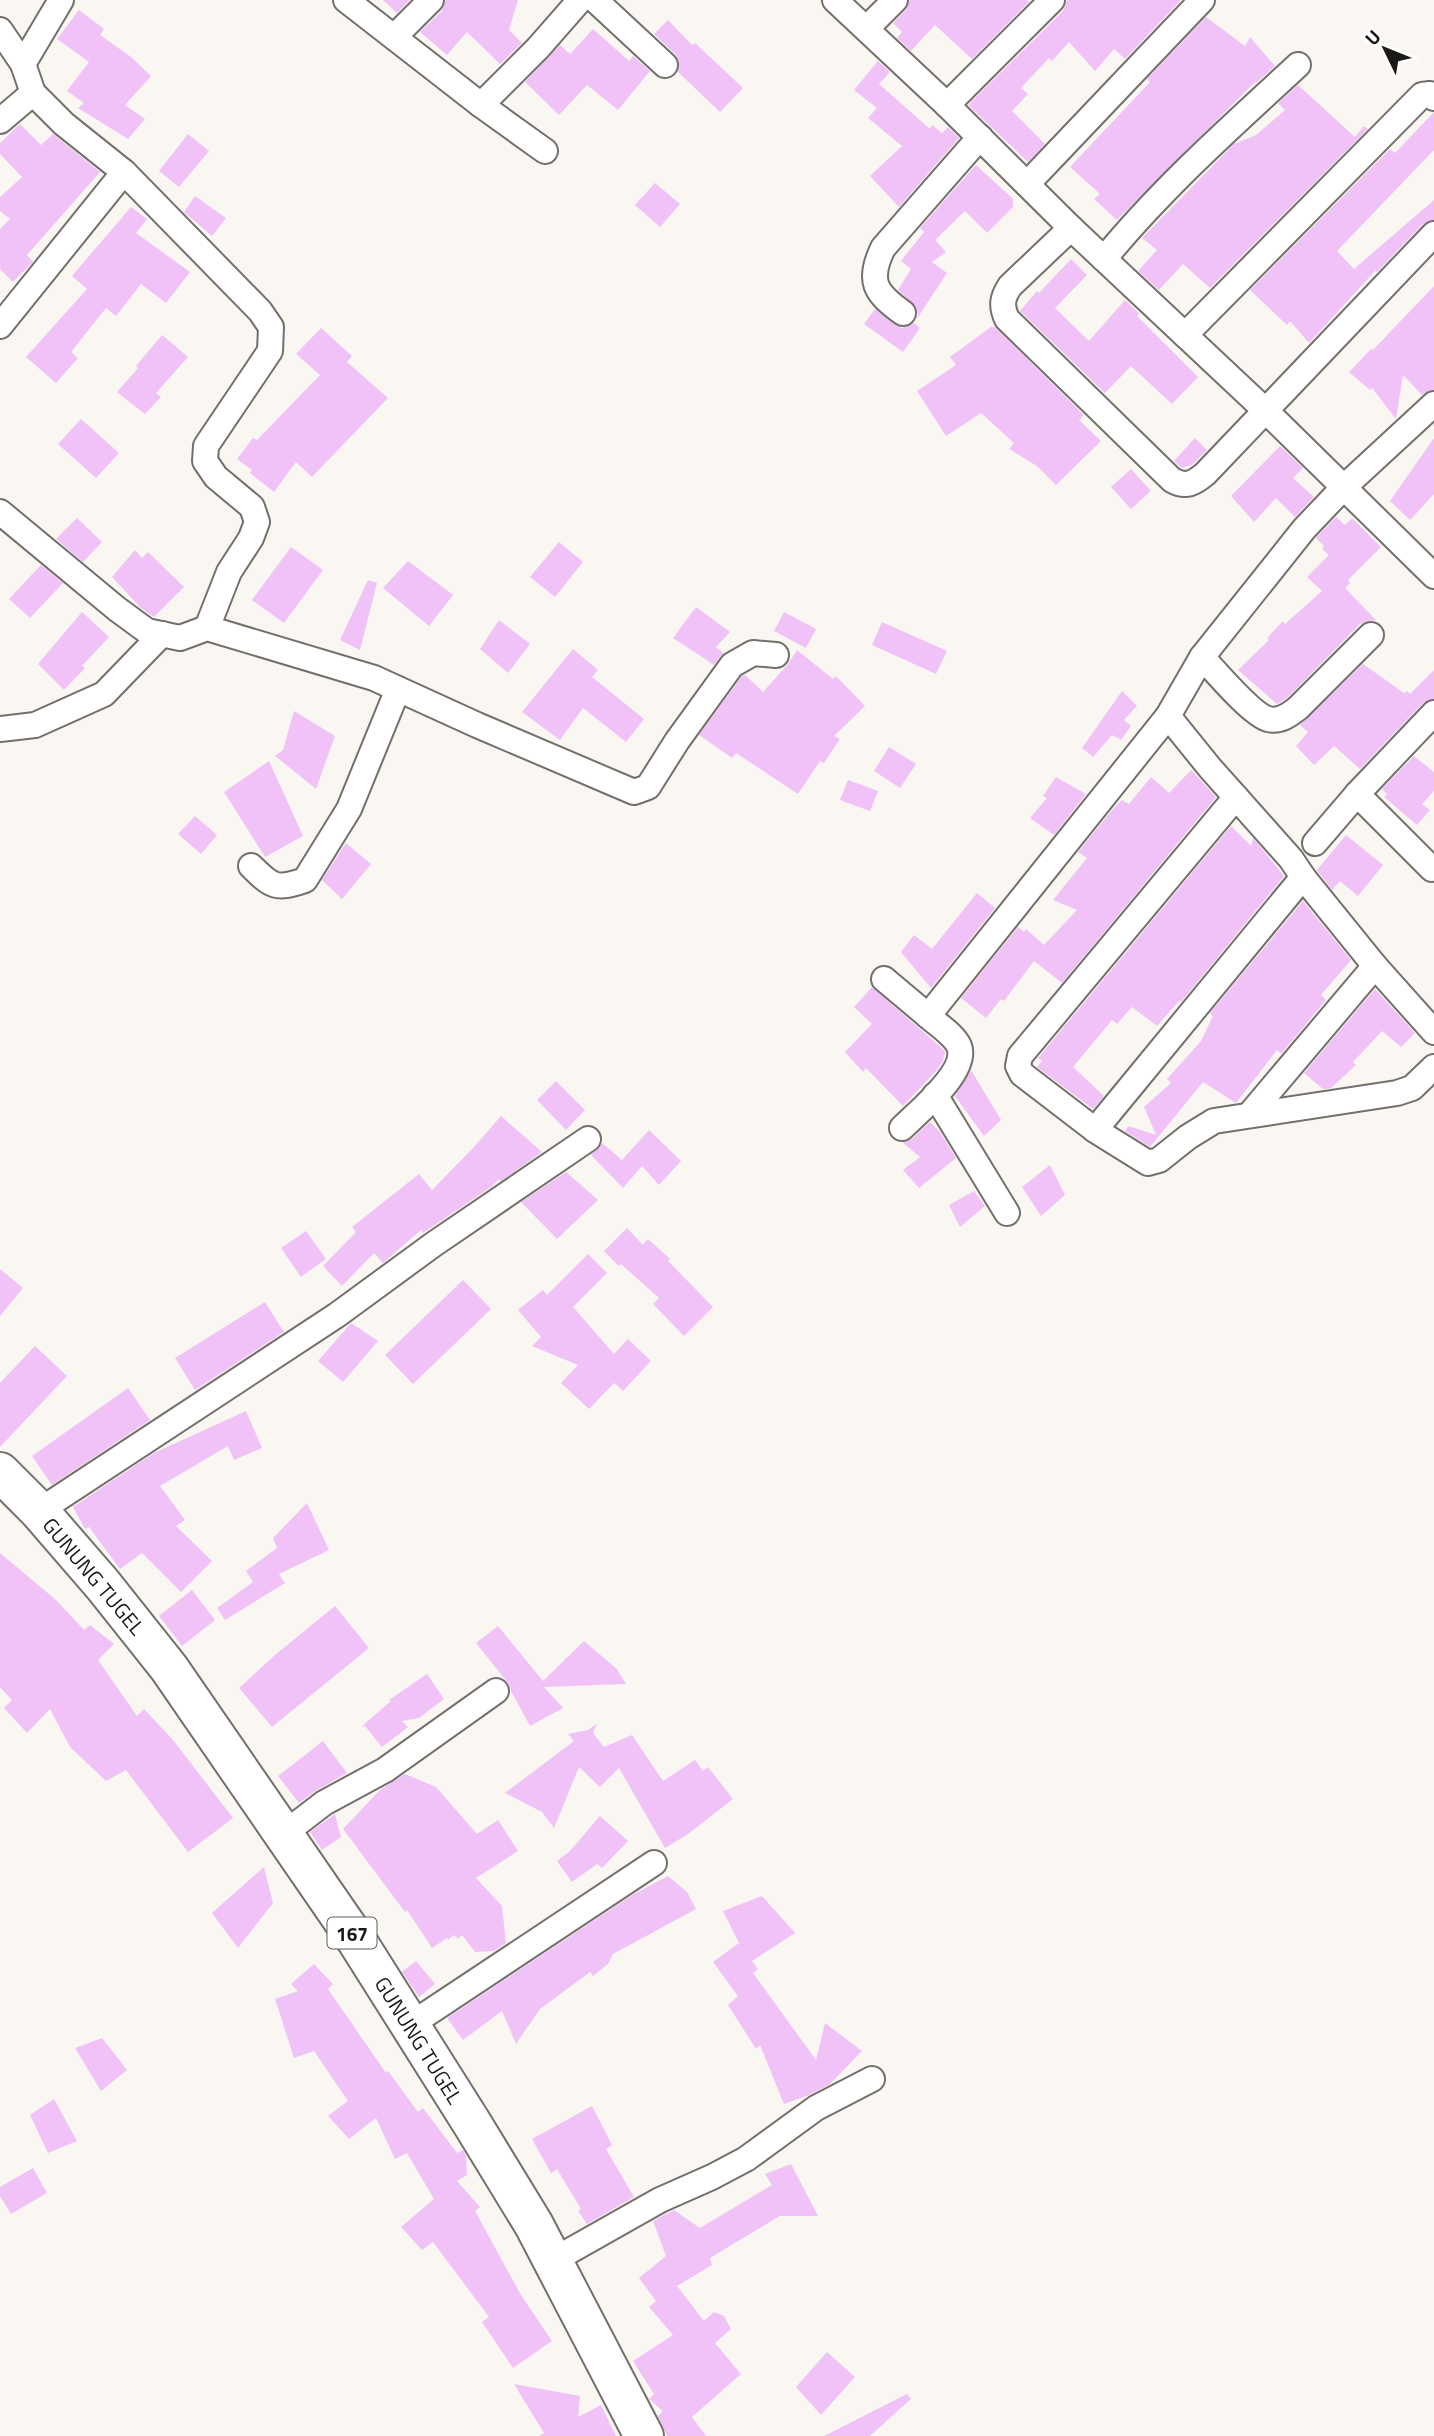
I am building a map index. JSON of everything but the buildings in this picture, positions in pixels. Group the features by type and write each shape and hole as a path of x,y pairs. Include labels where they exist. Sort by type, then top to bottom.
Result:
{"main road":[{"name":"GUNUNG TUGEL","path":"0,1472 39,1511 103,1585 169,1668 285,1833 473,2124 552,2260 644,2436"}],"street":[{"path":"23,64 61,0"},
{"path":"346,0 545,151"},
{"path":"395,36 431,0"},
{"path":"835,0 947,105 1071,228 1266,411 1343,488 1431,566"},
{"path":"867,28 895,0"},
{"path":"947,105 1052,0"},
{"path":"1027,184 1202,0"},
{"path":"481,105 538,48 594,1 665,65"},
{"path":"0,30 23,64 33,93 64,124 124,172 260,311 271,327 270,351 206,446 205,461 216,477 252,507 257,522 251,538 229,572 208,628"},
{"path":"1104,259 1190,165 1298,65"},
{"path":"0,121 33,93"},
{"path":"1185,335 1422,95 1430,94 1434,98"},
{"path":"903,313 878,293 874,278 875,265 883,248 980,137"},
{"path":"0,326 124,172"},
{"path":"1071,228 1010,286 1004,295 1007,319 1172,480 1187,485 1195,482 1266,411 1434,234"},
{"path":"928,1016 1168,716 1202,657 1304,529 1343,488 1434,404"},
{"path":"0,512 147,631 180,638 208,628 374,678 634,792 648,787 677,741 732,666 752,653 776,655"},
{"path":"0,729 34,725 104,694 162,634"},
{"path":"1202,657 1252,709 1262,717 1277,720 1298,708 1371,635"},
{"path":"251,866 269,884 285,887 305,880 349,809 398,689"},
{"path":"1315,843 1357,794 1434,713"},
{"path":"1168,716 1291,859 1375,966 1434,1032"},
{"path":"1357,794 1433,869"},
{"path":"1236,797 1020,1056 1018,1066 1022,1074 1095,1130 1148,1163 1159,1160 1214,1121 1396,1093 1412,1088 1434,1067"},
{"path":"1095,1130 1303,877"},
{"path":"1250,1114 1375,966"},
{"path":"884,979 958,1045 961,1056 957,1069 902,1128"},
{"path":"935,1095 1007,1213"},
{"path":"39,1511 337,1315 588,1139"},
{"path":"285,1833 324,1803 384,1770 496,1691"},
{"path":"410,2025 654,1863"},
{"path":"552,2260 660,2200 746,2159 816,2108 872,2079"}]}
